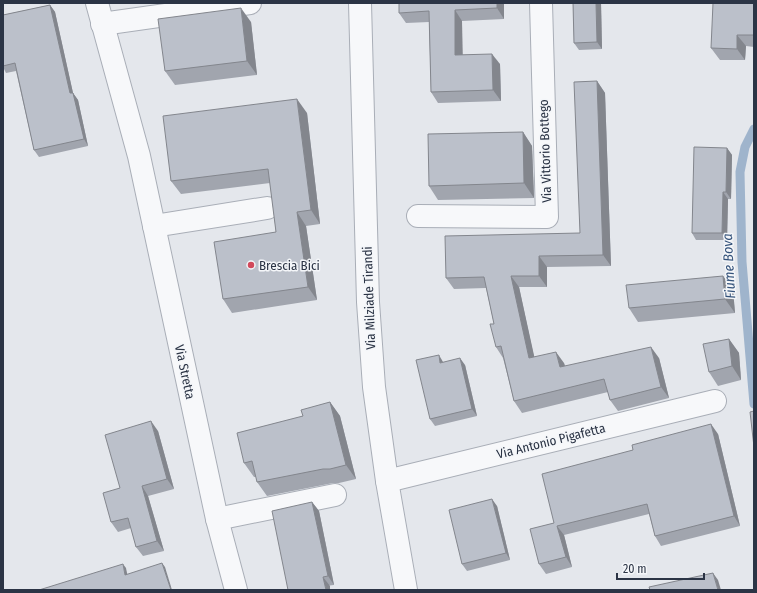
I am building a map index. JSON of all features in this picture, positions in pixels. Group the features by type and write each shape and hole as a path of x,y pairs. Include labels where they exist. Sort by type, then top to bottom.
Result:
{"street":[{"name":"Via Stretta","path":"97,3 139,156 216,519 236,590"},
{"path":"102,24 250,3"},
{"name":"Via Milziade Tirandi","path":"360,3 368,302 374,387 387,481 406,590"},
{"name":"Via Vittorio Bottego","path":"418,216 547,217 541,3"},
{"path":"154,226 267,208"},
{"name":"Via Antonio Pigafetta","path":"387,481 715,401"},
{"path":"216,519 335,495"}],"building":[{"path":"399,3 497,3 497,8 455,10 455,55 492,54 493,90 431,92 429,11 399,13"},
{"path":"573,3 596,3 597,42 574,43"},
{"path":"713,3 754,3 754,35 737,35 737,49 711,48"},
{"path":"50,5 70,93 73,93 84,139 34,150 15,63 3,66 3,15"},
{"path":"241,8 247,61 165,71 158,19"},
{"path":"597,81 603,255 539,256 539,276 511,276 529,358 556,352 560,367 651,347 661,387 610,400 604,379 514,401 501,346 496,347 490,324 494,324 484,277 446,278 445,236 580,233 574,82"},
{"path":"297,99 311,210 297,212 308,287 223,299 214,242 276,232 268,169 171,181 163,116"},
{"path":"523,132 524,183 429,186 428,134"},
{"path":"694,147 727,148 726,192 723,192 722,233 692,233"},
{"path":"723,276 725,299 629,308 626,285"},
{"path":"729,339 732,366 709,372 703,344"},
{"path":"439,355 440,363 460,358 472,409 430,419 416,360"},
{"path":"330,402 346,465 257,482 252,461 244,463 237,433 303,416 301,410"},
{"path":"754,411 754,447 750,412"},
{"path":"151,421 167,479 142,486 157,541 136,547 128,518 111,522 103,493 120,488 105,435"},
{"path":"711,424 734,516 655,536 647,504 557,526 566,557 539,564 530,529 554,523 542,474 633,450 632,445"},
{"path":"492,499 506,553 462,564 449,510"},
{"path":"312,502 328,576 323,577 326,590 288,590 272,511"},
{"path":"162,563 171,590 39,590 123,564 125,575"},
{"path":"713,573 718,590 650,590 649,587"}],"waterway":[{"name":"Fiume Bova","path":"754,129 745,147 740,172 742,262 754,404"}],"place":[{"name":"Brescia Bici","path":"251,265"}]}
